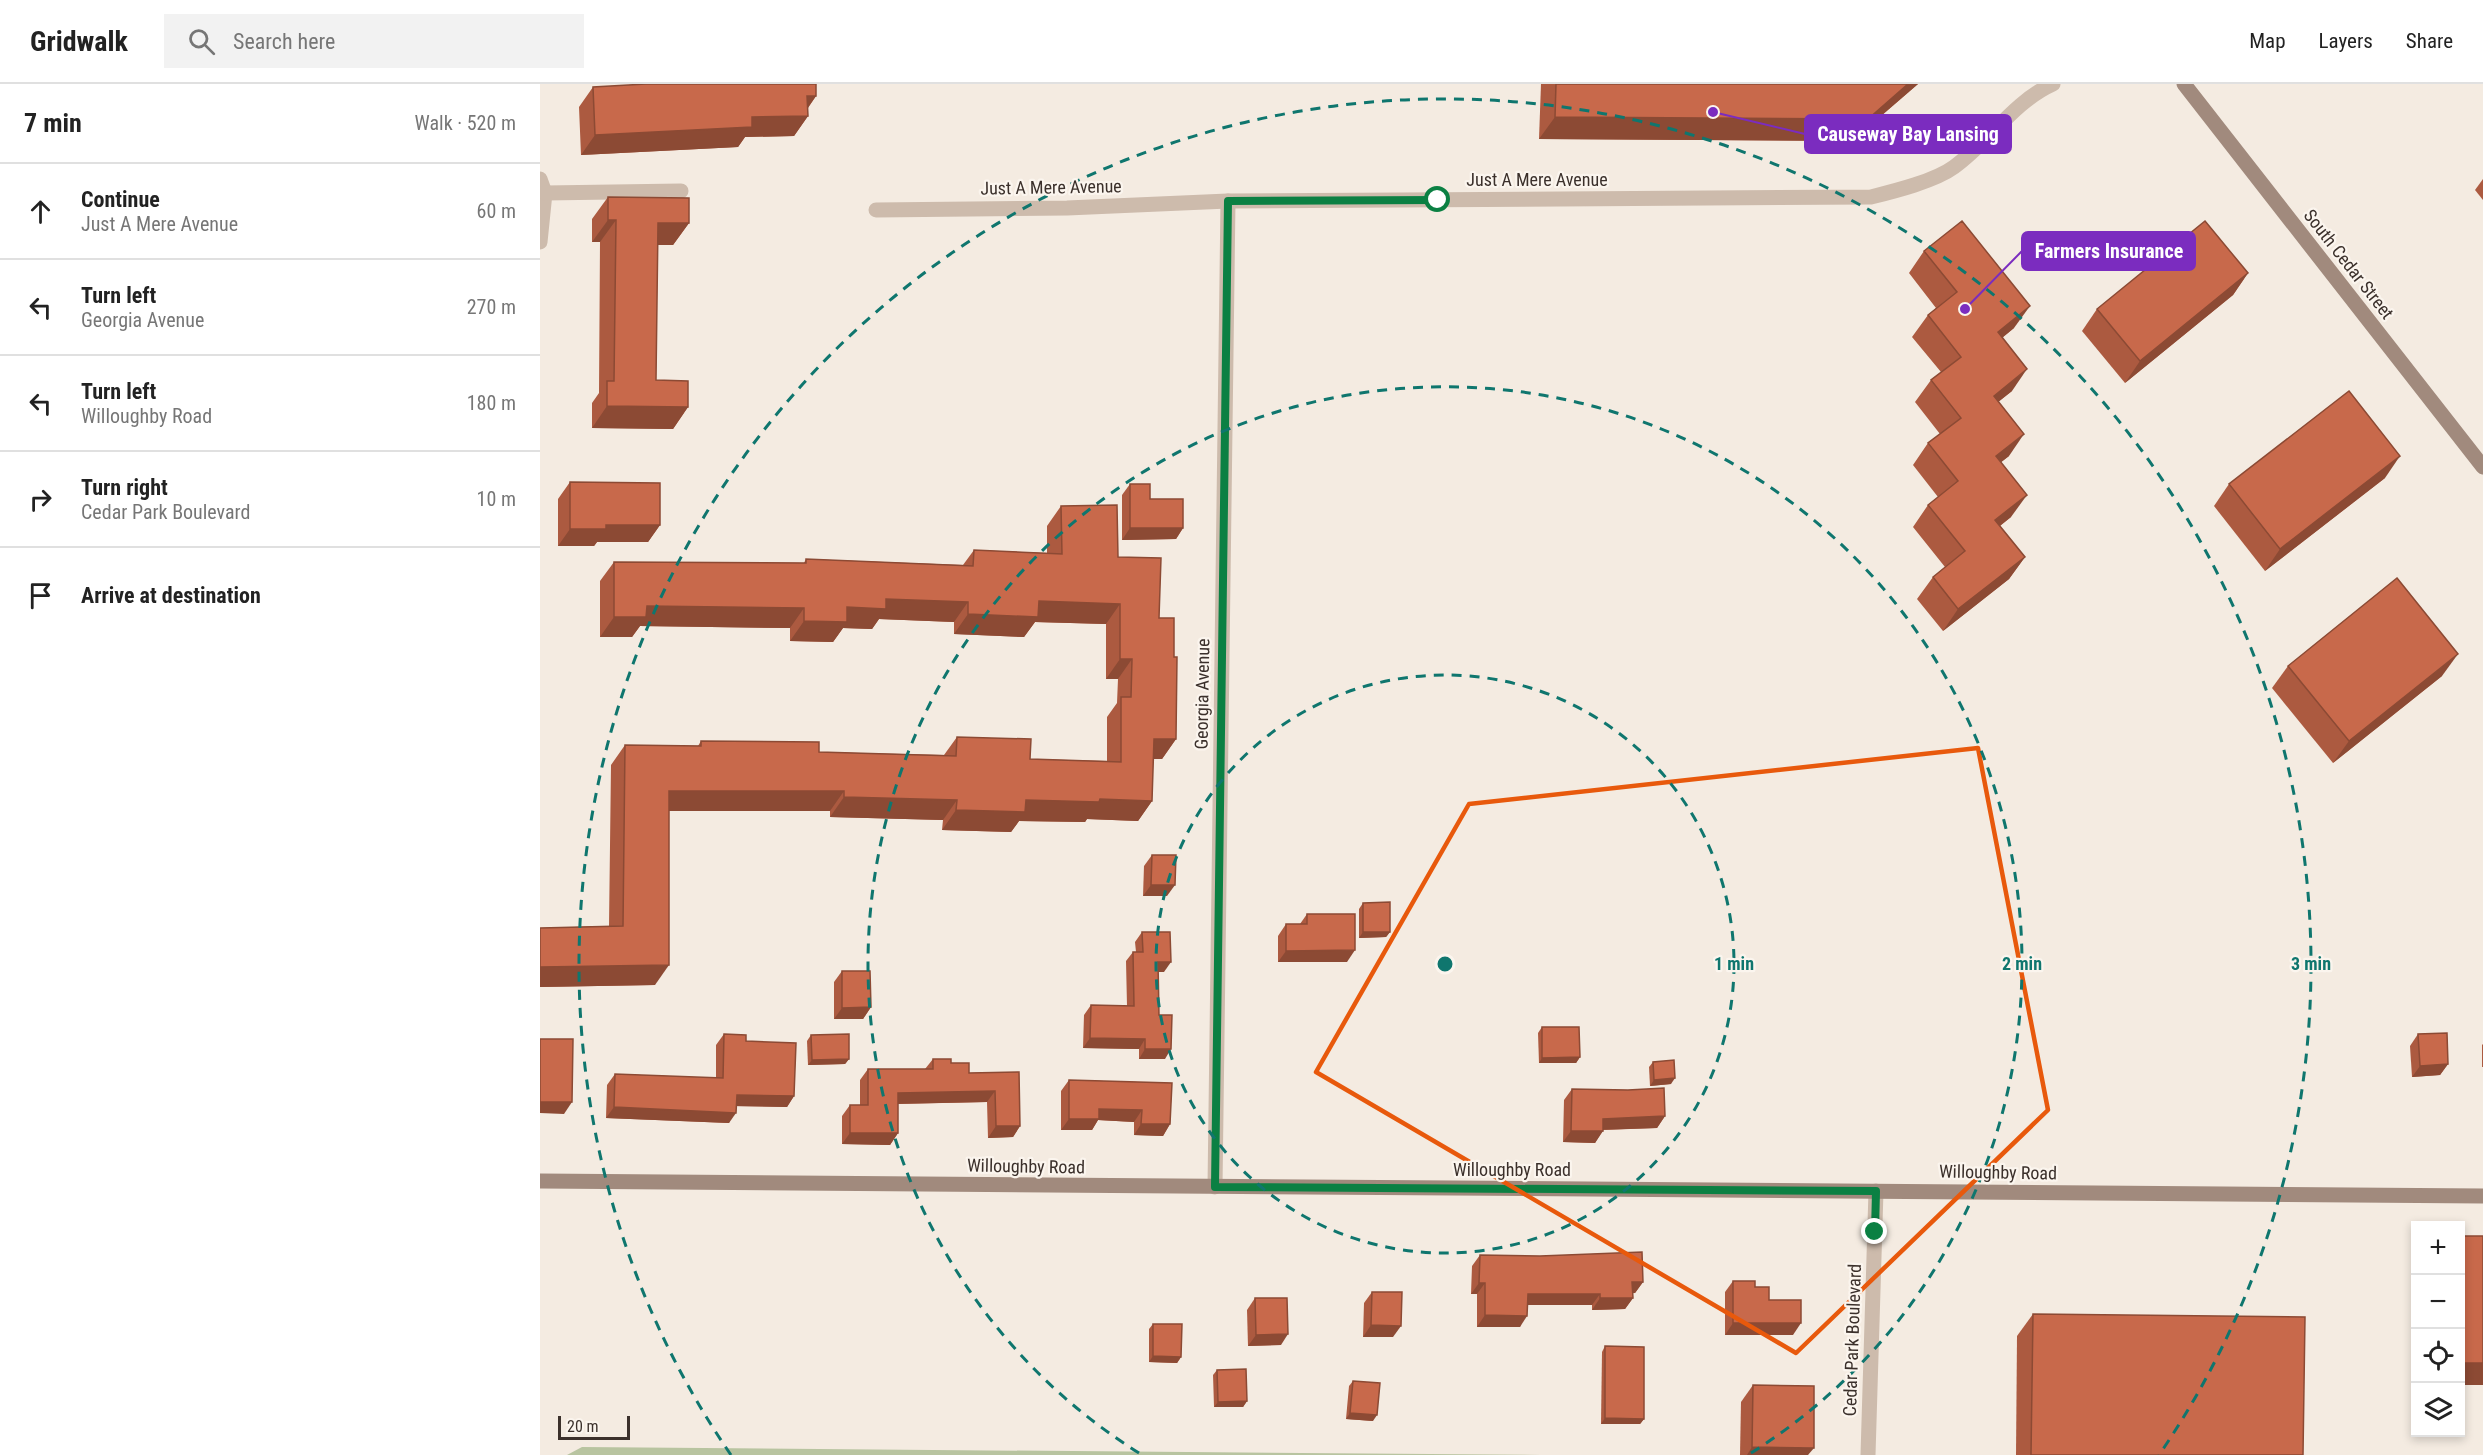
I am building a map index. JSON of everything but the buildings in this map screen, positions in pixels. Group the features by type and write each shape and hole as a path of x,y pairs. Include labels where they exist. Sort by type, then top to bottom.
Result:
{"street":[{"name":"Just A Mere Avenue","path":"876,210 1067,208 1228,201 1871,197 1904,188 1953,168 2035,92 2053,84"},
{"name":"South Cedar Street","path":"2184,84 2483,467"},
{"path":"540,242 542,186 681,191"},
{"name":"Georgia Avenue","path":"1215,1187 1228,201"},
{"name":"Willoughby Road","path":"540,1181 2483,1196"},
{"name":"Cedar Park Boulevard","path":"1868,1455 1876,1191"}],"highlighted area":[{"path":"1978,748 2048,1110 1796,1353 1316,1072 1469,804"}],"green space":[{"path":"582,1447 1541,1455 567,1455"}],"place":[{"name":"Causeway Bay Lansing","path":"1713,112"},
{"name":"Farmers Insurance","path":"1965,309"}],"route":[{"path":"1438,200 1228,201 1215,1187 1876,1191 1875,1232"}]}
